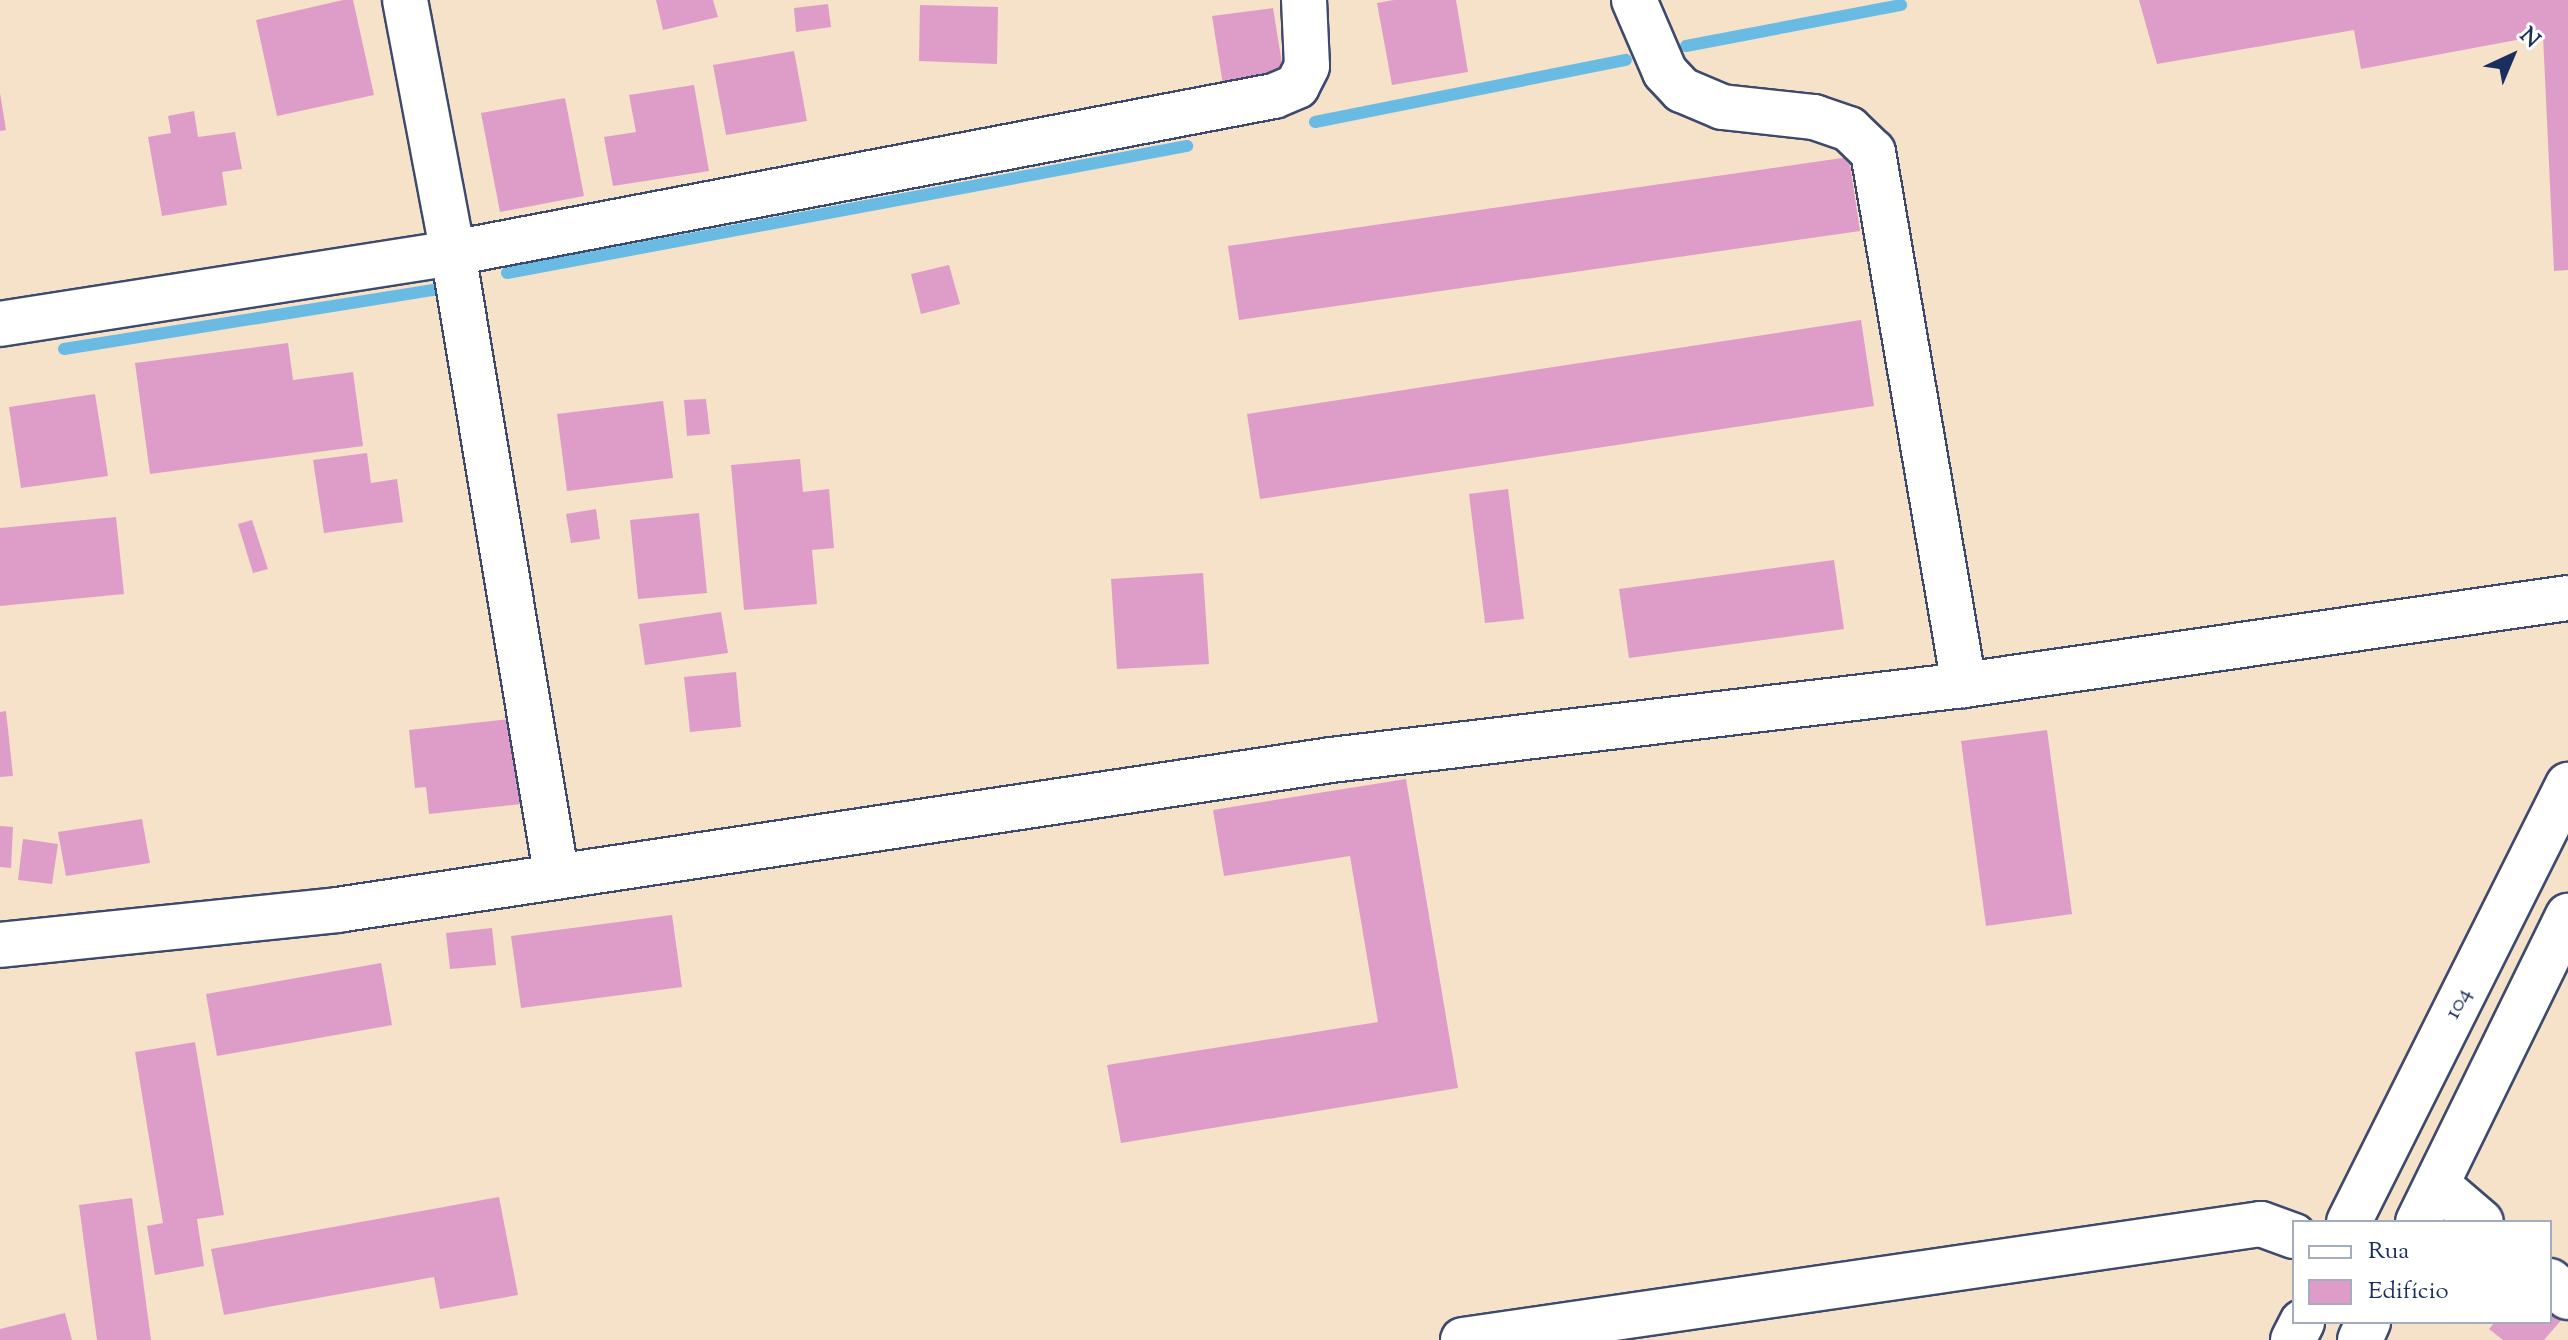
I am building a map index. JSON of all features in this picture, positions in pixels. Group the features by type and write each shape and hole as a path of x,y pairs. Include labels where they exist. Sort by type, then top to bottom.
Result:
{"street":[{"path":"405,0 453,253 556,873"},
{"path":"0,324 453,253 1274,96 1297,86 1307,66 1304,0"},
{"path":"1634,0 1665,72 1682,90 1722,107 1814,117 1849,129 1873,152 1964,685"},
{"path":"0,945 337,910 556,873 1331,760 1964,685 2568,598"},
{"name":"104","path":"2350,1220 2568,785"},
{"path":"2475,1220 2428,1204 2564,935"},
{"path":"1463,1340 2261,1224 2292,1235"},
{"path":"2552,1283 2568,1297"}],"building":[{"path":"353,0 374,95 277,116 256,20"},
{"path":"656,0 713,0 718,17 663,30"},
{"path":"1456,0 1468,72 1392,85 1377,3"},
{"path":"2139,0 2568,0 2568,270 2554,271 2543,35 2361,69 2354,30 2157,64"},
{"path":"828,4 831,27 796,32 794,8"},
{"path":"920,5 998,7 997,64 919,61"},
{"path":"1273,8 1284,76 1223,85 1212,16"},
{"path":"794,51 807,121 726,135 713,65"},
{"path":"694,85 709,171 613,186 604,137 636,132 629,95"},
{"path":"0,93 6,130 0,131"},
{"path":"565,98 584,196 500,212 481,113"},
{"path":"194,111 198,137 235,132 242,169 222,172 227,205 162,216 148,137 171,133 168,116"},
{"path":"1849,157 1860,231 1239,320 1228,246"},
{"path":"949,265 960,304 921,314 911,274"},
{"path":"1861,320 1874,406 1260,499 1247,414"},
{"path":"288,343 293,380 353,372 363,446 150,474 135,363"},
{"path":"95,394 108,476 21,488 9,407"},
{"path":"706,399 710,434 687,436 684,400"},
{"path":"663,401 673,478 567,491 557,414"},
{"path":"367,453 371,483 397,479 403,522 324,533 313,460"},
{"path":"800,459 803,492 829,489 834,548 812,550 817,604 744,610 731,465"},
{"path":"1508,489 1524,619 1485,623 1469,494"},
{"path":"596,509 600,539 571,543 566,514"},
{"path":"699,513 707,593 638,599 630,520"},
{"path":"116,517 124,594 0,606 0,528"},
{"path":"252,520 268,569 253,573 238,524"},
{"path":"1834,560 1844,629 1629,658 1619,589"},
{"path":"1203,573 1209,664 1117,669 1111,579"},
{"path":"721,612 728,653 645,665 639,624"},
{"path":"736,672 741,727 690,732 684,677"},
{"path":"6,711 13,776 0,777 0,712"},
{"path":"511,719 521,804 429,814 426,787 415,788 409,730"},
{"path":"2047,730 2072,914 1986,926 1961,741"},
{"path":"1406,779 1458,1088 1121,1143 1107,1065 1378,1022 1350,856 1224,876 1213,810"},
{"path":"142,819 150,863 66,876 58,832"},
{"path":"0,826 13,827 11,868 0,867"},
{"path":"23,839 58,844 52,884 18,880"},
{"path":"672,915 682,987 521,1008 511,936"},
{"path":"492,928 496,965 450,969 446,933"},
{"path":"381,963 392,1025 217,1056 206,994"},
{"path":"195,1042 224,1215 197,1219 204,1266 155,1275 147,1226 163,1223 135,1052"},
{"path":"499,1197 518,1295 440,1309 434,1277 224,1315 211,1249"},
{"path":"132,1198 151,1340 97,1340 79,1205"},
{"path":"2552,1307 2564,1317 2544,1340 2503,1340 2489,1329 2493,1324 2552,1324"},
{"path":"65,1313 72,1340 0,1340 0,1329"}],"waterway":[{"path":"1686,46 1901,5"},
{"path":"1315,122 1626,60"},
{"path":"507,273 1187,146"},
{"path":"64,349 438,289"}]}
